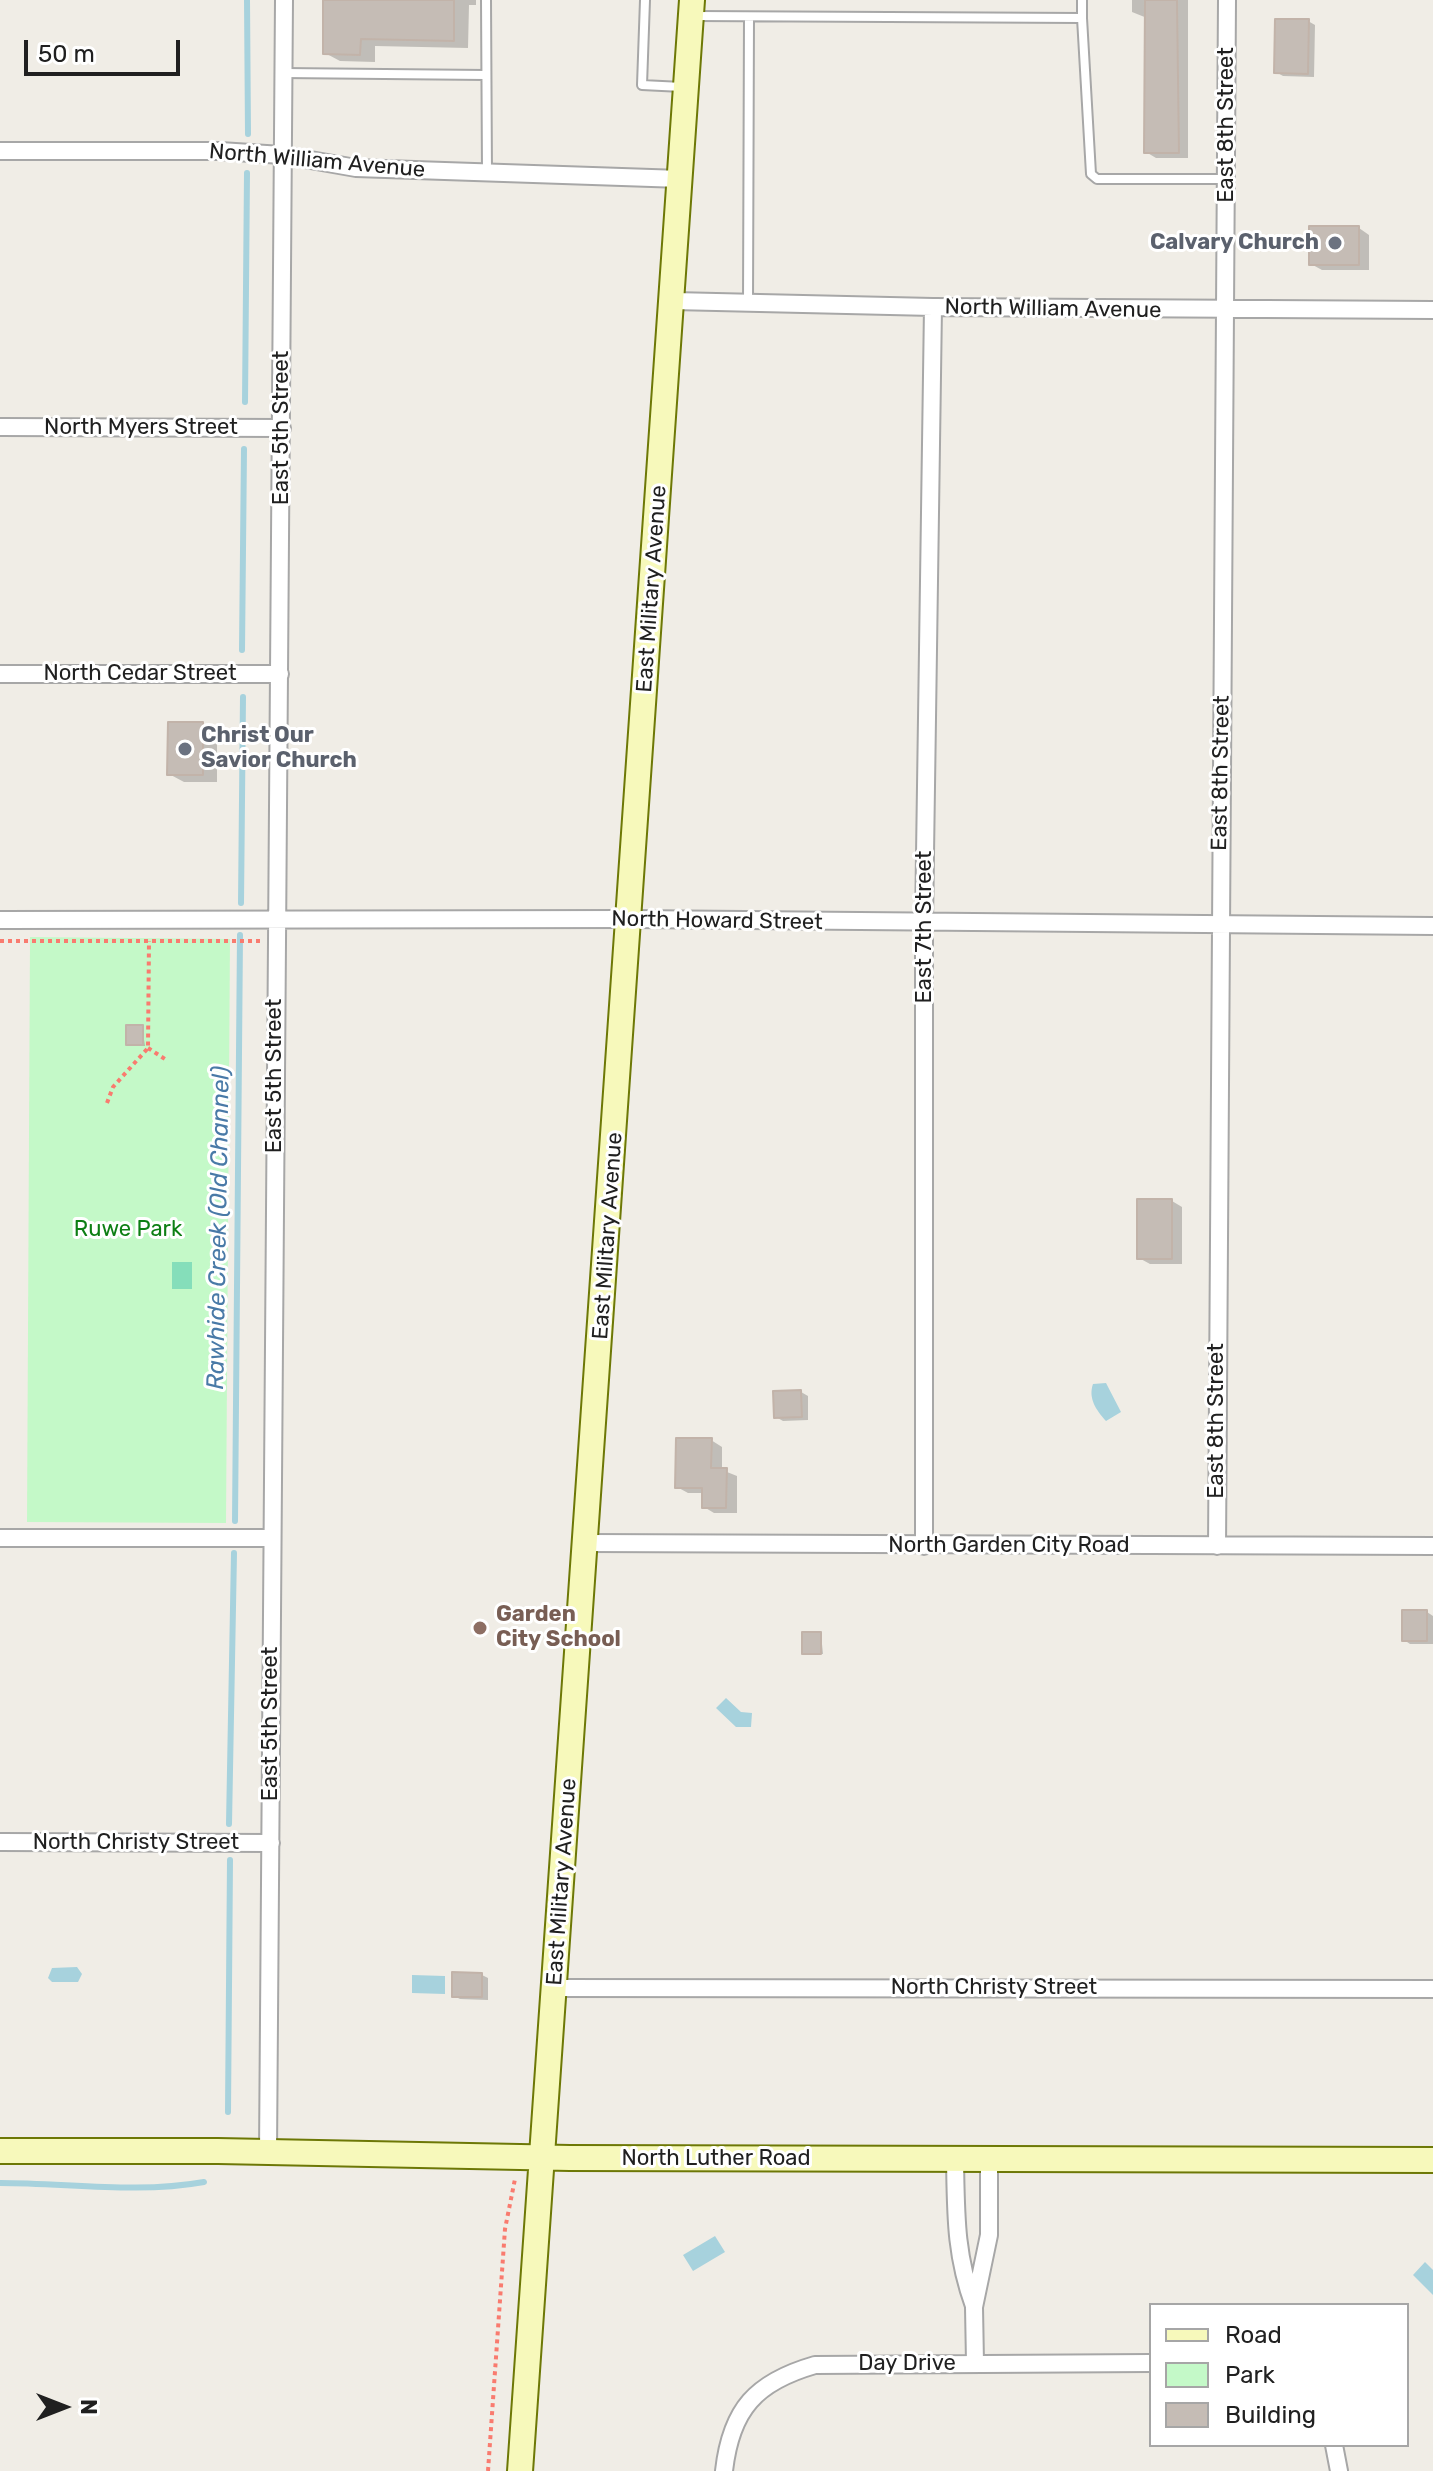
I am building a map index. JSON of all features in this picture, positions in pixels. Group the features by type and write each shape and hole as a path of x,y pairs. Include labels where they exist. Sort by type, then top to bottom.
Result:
{"main road":[{"name":"East Military Avenue","path":"520,2471 691,8"},
{"name":"North Luther Road","path":"0,2151 268,2152 516,2158 1433,2160"}],"street":[{"name":"East 5th Street","path":"268,2152 284,0"},
{"name":"East 8th Street","path":"1217,1546 1227,0"},
{"name":"North William Avenue","path":"0,151 220,151 282,155 356,168 681,179"},
{"name":"North William Avenue","path":"673,301 933,307 1433,310"},
{"name":"East 7th Street","path":"924,1546 924,923 933,307"},
{"name":"North Myers Street","path":"0,427 282,428"},
{"name":"North Cedar Street","path":"0,674 280,674"},
{"name":"North Howard Street","path":"0,920 630,919 1433,926"},
{"path":"0,1538 272,1538"},
{"name":"North Garden City Road","path":"586,1543 1433,1546"},
{"name":"North Christy Street","path":"0,1842 271,1843"},
{"name":"North Christy Street","path":"554,1988 1433,1989"},
{"path":"955,2159 956,2241 960,2269 974,2307"},
{"path":"975,2363 974,2307 989,2235 989,2159"},
{"name":"Day Drive","path":"724,2471 741,2413 752,2395 785,2374 815,2365 1149,2363"},
{"path":"1334,2447 1339,2471"}],"lane":[{"path":"486,0 487,172"},
{"path":"645,0 642,85 686,87"},
{"path":"1082,0 1091,174 1097,179 1226,179"},
{"path":"691,8 749,17 1082,18"},
{"path":"748,303 749,17"},
{"path":"283,73 486,75"}],"path":[{"path":"0,941 259,941"},
{"path":"107,1103 113,1087 148,1048 149,941"},
{"path":"148,1048 168,1061"},
{"path":"488,2471 505,2229 515,2193 516,2158"}],"green space":[{"name":"Ruwe Park","path":"30,937 230,939 226,1523 27,1522"},
{"path":"172,1262 192,1262 192,1289 172,1289"}],"water":[{"path":"1106,1383 1121,1412 1106,1421 1096,1408 1092,1394 1093,1384"},
{"path":"726,1698 741,1712 752,1713 751,1727 736,1727 716,1708"},
{"path":"77,1967 82,1974 78,1982 52,1982 48,1978 52,1968"},
{"path":"412,1975 445,1976 445,1994 412,1993"},
{"path":"715,2236 725,2252 693,2271 683,2255"},
{"path":"1425,2262 1433,2270 1433,2295 1413,2275"}],"building":[{"path":"323,0 454,0 454,41 361,39 360,55 323,54"},
{"path":"1145,0 1177,0 1179,153 1144,153"},
{"path":"1275,19 1309,19 1308,74 1274,73"},
{"path":"1309,226 1359,226 1359,265 1309,265"},
{"name":"Christ Our Savior Church","path":"168,722 203,722 203,775 167,775"},
{"path":"126,1025 143,1025 143,1045 126,1045"},
{"path":"1137,1199 1172,1199 1172,1259 1137,1259"},
{"path":"801,1390 802,1417 774,1418 773,1391"},
{"path":"676,1438 712,1438 711,1468 727,1468 726,1508 702,1508 702,1488 675,1488"},
{"path":"1402,1610 1427,1610 1427,1641 1402,1641"},
{"path":"802,1632 821,1632 821,1654 802,1654"},
{"path":"452,1972 482,1973 482,1997 452,1997"}],"waterway":[{"name":"Rawhide Creek (Old Channel)","path":"247,0 248,134"},
{"name":"Rawhide Creek (Old Channel)","path":"245,402 247,173"},
{"name":"Rawhide Creek (Old Channel)","path":"242,650 244,449"},
{"name":"Rawhide Creek (Old Channel)","path":"241,903 243,697"},
{"name":"Rawhide Creek (Old Channel)","path":"235,1521 240,935"},
{"name":"Rawhide Creek (Old Channel)","path":"229,1824 234,1553"},
{"name":"Rawhide Creek (Old Channel)","path":"228,2112 230,1860"},
{"name":"Rawhide Creek (Old Channel)","path":"0,2183 128,2188 204,2182"}],"place":[{"name":"Calvary Church","path":"1335,243"},
{"name":"Christ Our Savior Church","path":"185,749"},
{"name":"Garden City School","path":"480,1628"}]}
